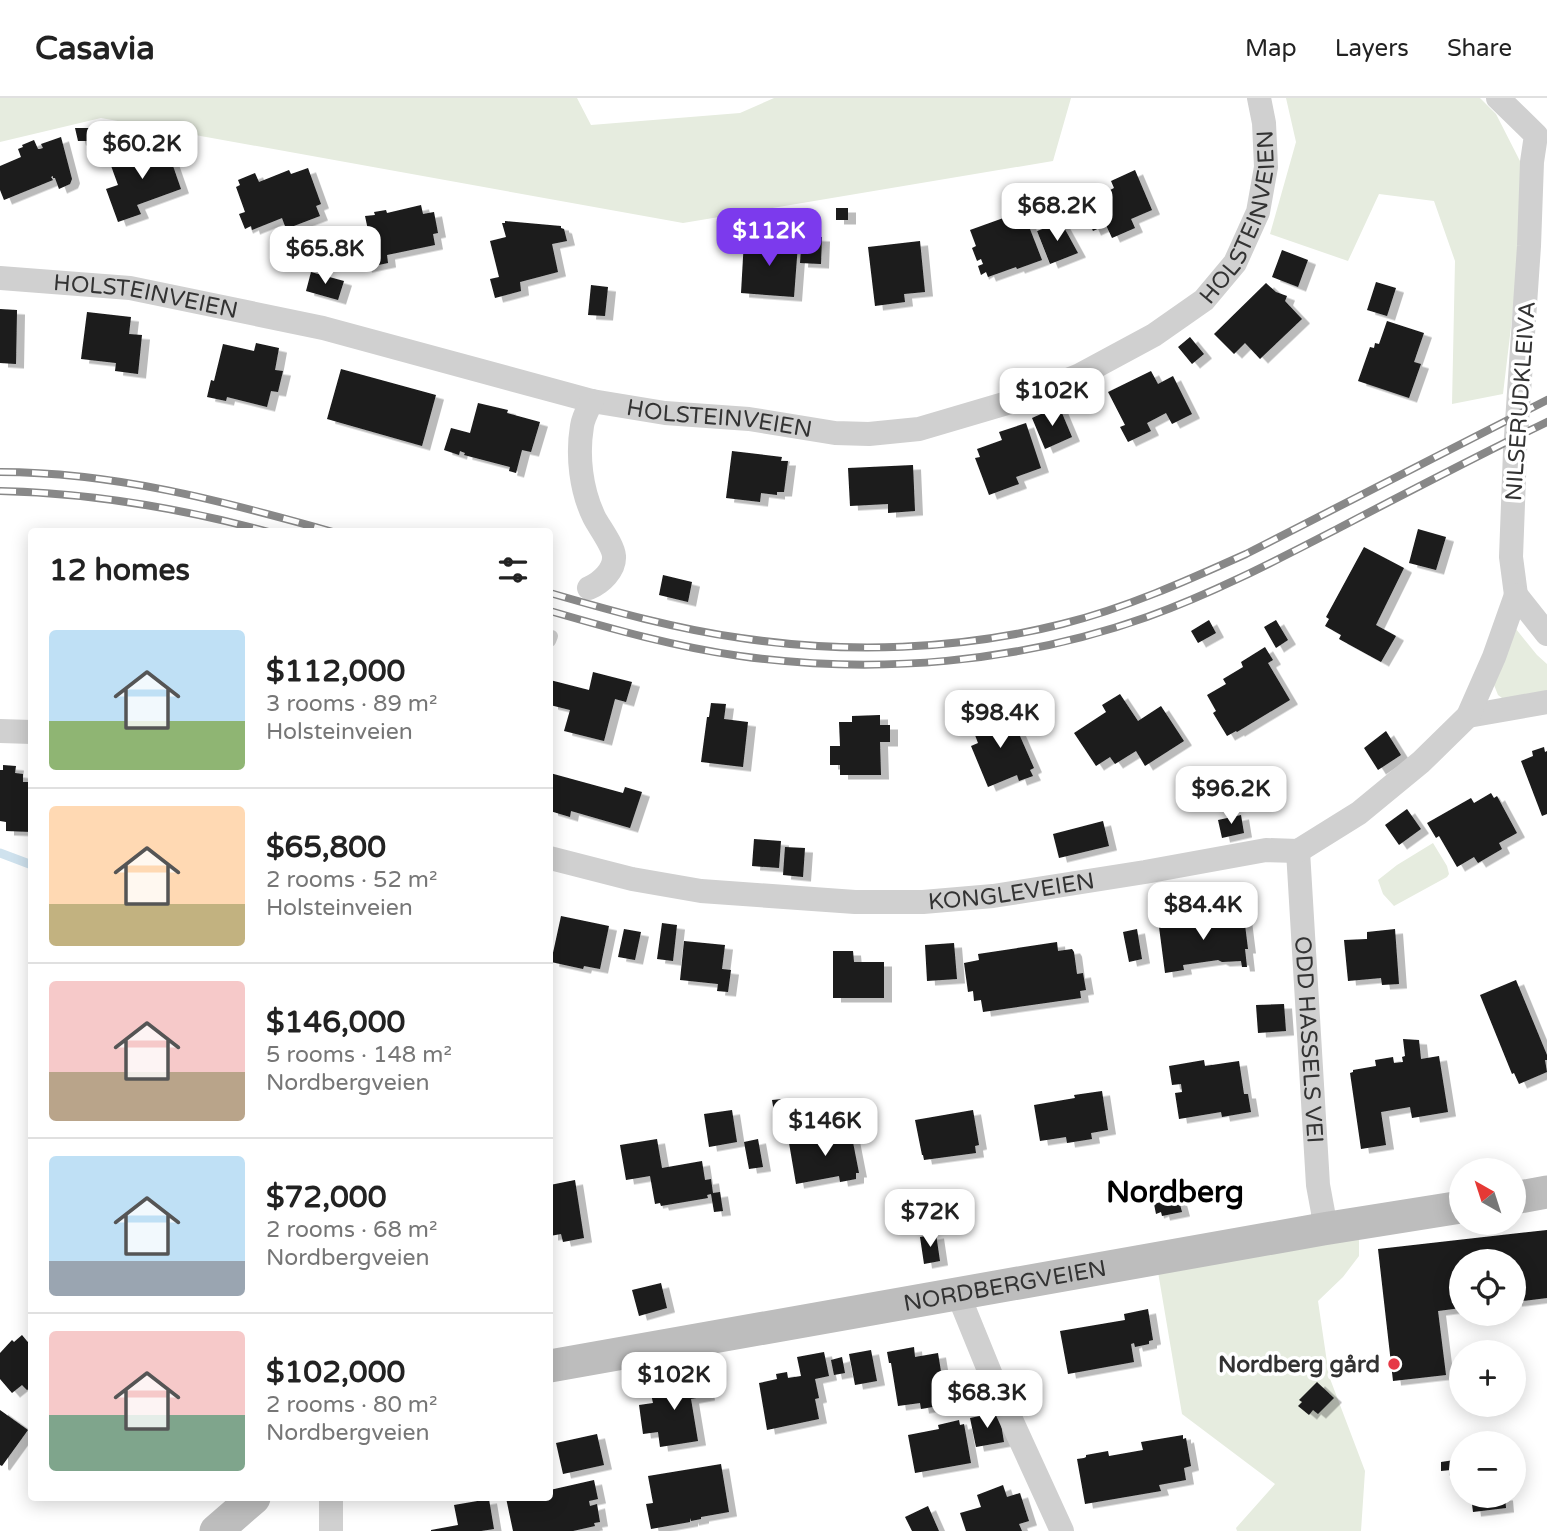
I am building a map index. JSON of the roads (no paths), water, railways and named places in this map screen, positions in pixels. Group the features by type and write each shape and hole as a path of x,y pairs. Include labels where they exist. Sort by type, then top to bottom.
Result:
{"street":[{"name":"HOLSTEINVEIEN","path":"0,278 130,288 323,328 592,401 665,413 749,419 835,433 869,434 919,429 1014,401 1078,376 1154,335 1204,300 1235,263 1258,212 1266,167 1264,123 1259,98"},
{"name":"NILSERUDKLEIVA","path":"1498,98 1542,132 1532,162 1530,246 1515,451 1511,557 1516,595"},
{"path":"589,588 599,584 614,563 614,552 588,504 583,486 580,459 582,424 592,401"},
{"path":"1516,595 1547,634"},
{"path":"1298,851 1359,813 1421,762 1468,716 1494,657 1516,595"},
{"path":"1468,716 1547,702"},
{"path":"0,731 28,732"},
{"name":"KONGLEVEIEN","path":"553,859 632,880 701,891 855,902 923,902 993,896 1266,850 1298,851"},
{"name":"ODD HASSELS VEI","path":"1298,851 1323,1229"},
{"path":"1526,1196 1547,1192"},
{"name":"NORDBERGVEIEN","path":"553,1365 1449,1208"},
{"path":"958,1294 993,1380 1062,1531"},
{"path":"216,1531 251,1501"},
{"path":"331,1501 331,1531"}],"waterway":[{"path":"0,853 28,864"}],"railway":[{"path":"553,594 668,625 781,643 902,647 1023,633 1109,610 1246,554 1547,400"},
{"path":"553,612 692,648 791,662 895,664 997,655 1098,633 1172,608 1292,552 1547,422"},
{"path":"0,472 85,477 168,490 318,528"},
{"path":"0,491 136,503 252,528"}],"place":[{"name":"Nordberg gård","path":"1394,1364"}],"district":[{"name":"Nordberg","path":"1175,1192"}]}
